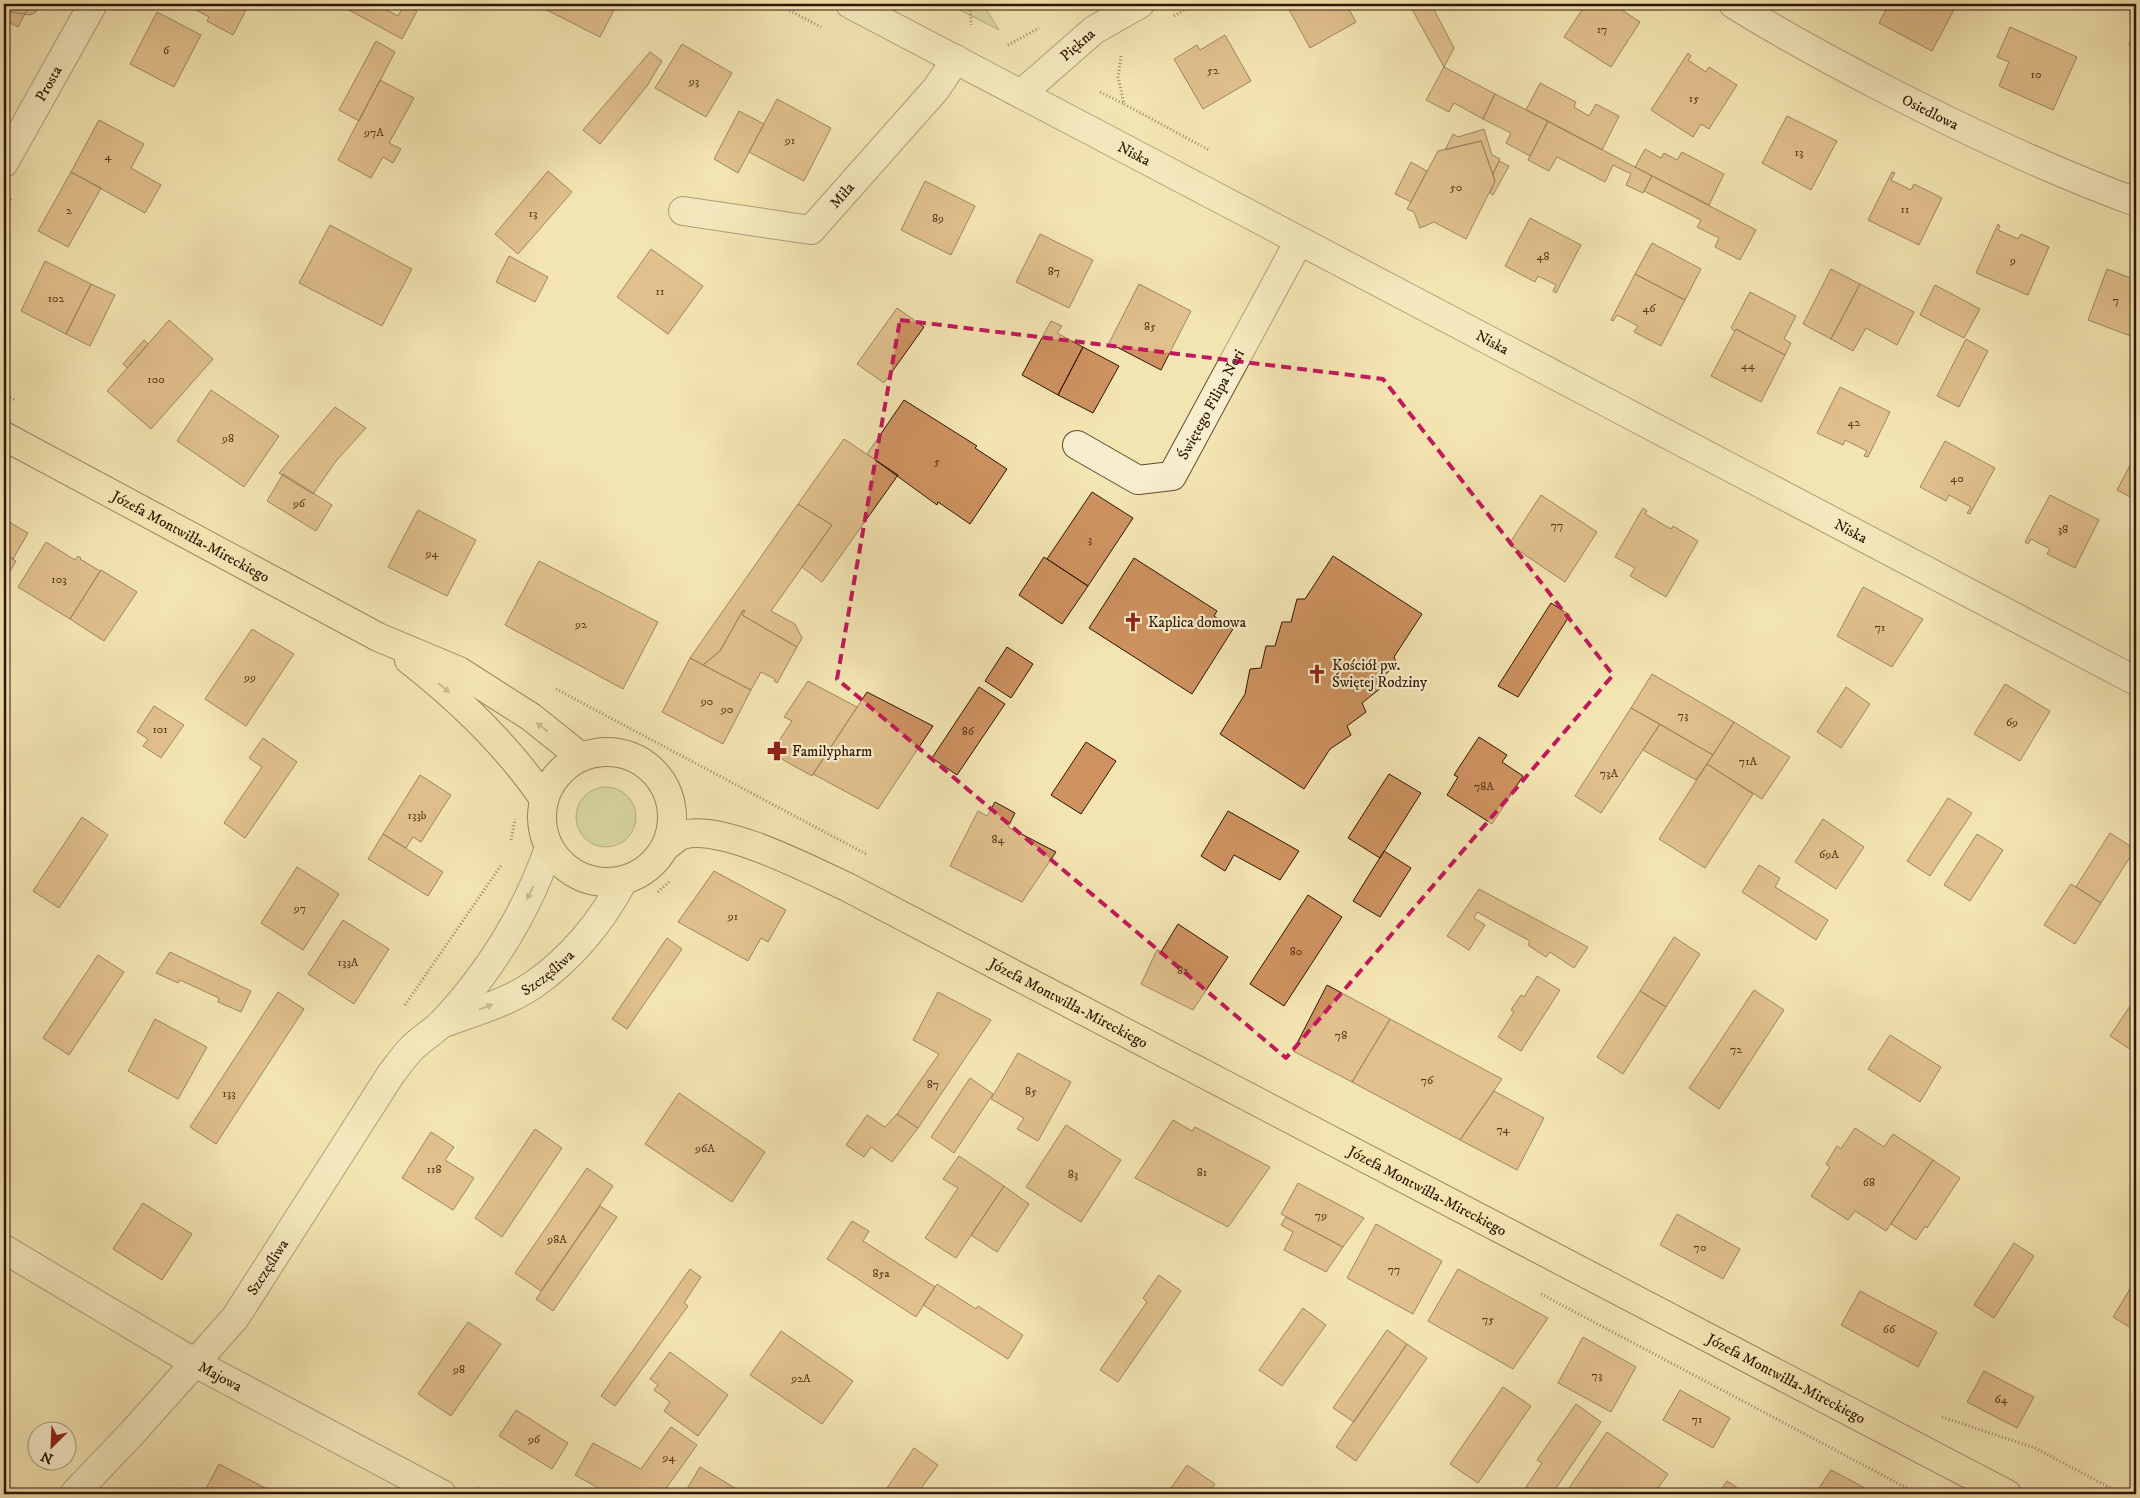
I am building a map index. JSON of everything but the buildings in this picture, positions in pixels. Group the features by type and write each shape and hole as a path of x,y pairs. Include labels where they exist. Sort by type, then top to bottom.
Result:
{"main road":[{"name":"Józefa Montwiłła-Mireckiego","path":"4,436 378,637 459,671 531,717 581,757"},
{"name":"Józefa Montwiłła-Mireckiego","path":"378,637 447,690 502,745 544,798"},
{"path":"600,752 621,752 640,760 656,773 668,790 672,809 672,828 666,846 656,862 641,874 623,881 601,883 580,877 562,866 549,848 543,832 541,816 544,798 552,782 564,767 581,757 600,752"},
{"name":"Józefa Montwiłła-Mireckiego","path":"668,790 687,810 705,819 741,830 787,850 847,887"},
{"name":"Józefa Montwiłła-Mireckiego","path":"666,846 682,835 702,834 737,839 783,857 847,887 2006,1494"}],"street":[{"name":"Prosta","path":"4,162 93,4"},
{"name":"Niska","path":"850,4 2136,681"},
{"name":"Piękna","path":"1021,94 1094,30 1140,4"},
{"name":"Osiedlowa","path":"1733,4 1826,58 1953,125 2102,190 2136,202"},
{"name":"Miła","path":"683,211 811,230 936,89 956,60"},
{"name":"Świętego Filipa Neri","path":"1077,445 1138,480 1172,476 1299,241"},
{"name":"Szczęśliwa","path":"74,1494 134,1432 235,1318 391,1074 412,1048 440,1024 486,971 519,916 540,874 549,848"},
{"name":"Szczęśliwa","path":"440,1024 506,999 532,985 566,957 591,930 612,902 623,881"},
{"name":"Majowa","path":"4,1249 195,1363 442,1494"}],"path":[{"path":"968,4 970,7 971,25"},
{"path":"1170,18 1194,4"},
{"path":"962,21 978,29"},
{"path":"1001,41 1008,45 1040,27"},
{"path":"1121,54 1118,77 1124,104 1211,150"},
{"path":"510,846 515,820 514,811"},
{"path":"804,821 874,858"},
{"path":"402,1010 504,861"},
{"path":"652,896 675,876"},
{"path":"1938,1416 2034,1448 2122,1494"}],"highlighted area":[{"path":"900,320 1383,379 1613,675 1286,1058 837,679"}],"green space":[{"path":"948,4 983,4 999,30"},
{"path":"606,787 623,792 631,800 636,817 631,834 623,842 606,847 589,842 581,834 576,817 581,800 589,792"}],"place":[{"name":"Kaplica domowa","path":"1133,622"},
{"name":"Kościół pw. Świętej Rodziny","path":"1317,674"},
{"name":"Familypharm","path":"777,751"}]}
